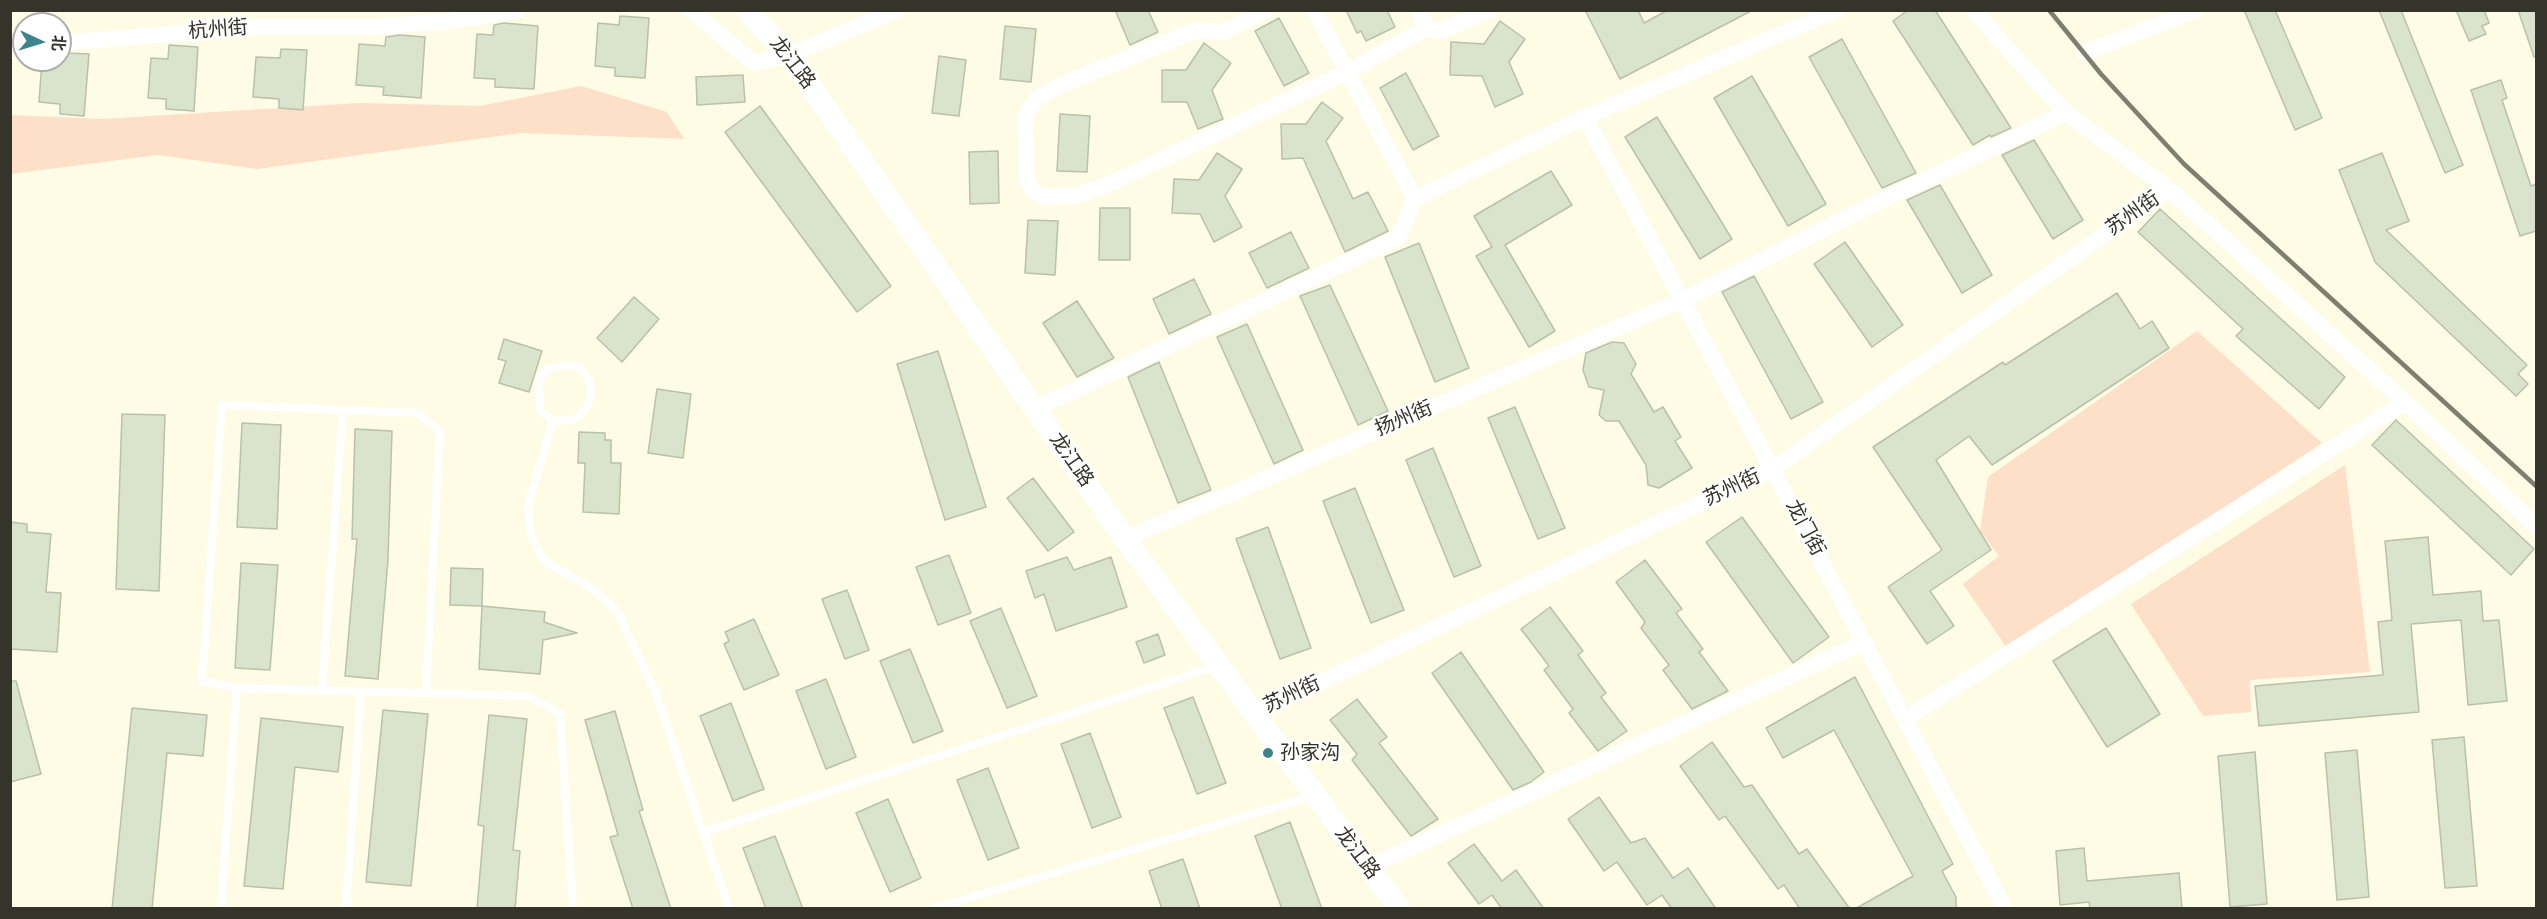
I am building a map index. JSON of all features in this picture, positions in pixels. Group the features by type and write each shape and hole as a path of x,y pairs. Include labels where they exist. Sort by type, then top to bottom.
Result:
{"street":[{"name":"杭州街","path":"72,42 260,27 451,21 519,10"},
{"path":"691,10 754,63 789,55 898,10"},
{"name":"龙江路","path":"747,10 789,55 1125,539 1399,909"},
{"path":"1267,10 1224,32 1197,30 1061,84 1036,99 1025,116 1027,180 1033,191 1043,197 1077,195 1116,182 1347,72 1426,28 1440,31 1491,10"},
{"path":"1314,10 1415,200"},
{"path":"1418,10 1426,28"},
{"path":"1035,409 1398,238 1415,200 1585,117 1838,10"},
{"path":"1973,10 2066,113 2169,189 2405,402 2536,526"},
{"path":"2084,53 2197,10"},
{"name":"扬州街","path":"1125,539 1683,300 1874,204 2066,113"},
{"name":"龙门街","path":"1585,117 2005,909"},
{"name":"苏州街","path":"1253,714 1773,469 2169,189"},
{"path":"1905,719 2405,402"},
{"path":"1368,867 1865,642"}],"lane":[{"path":"572,365 581,369 590,382 591,395 587,407 573,420 553,421 540,410 538,384 542,374 549,368 572,365"},
{"path":"426,693 440,432 418,413 222,405 202,681 237,688 527,696 560,713 573,909"},
{"path":"322,691 343,410"},
{"path":"553,421 528,506 532,538 544,561 596,591 618,613 655,691 729,909"},
{"path":"704,832 1217,666"},
{"path":"221,909 237,688"},
{"path":"346,909 361,692"},
{"path":"934,909 1314,796"}],"shaded area":[{"path":"581,86 667,112 684,139 521,133 257,169 158,155 11,174 10,115 103,119 360,103 480,106"},
{"path":"2197,331 2322,443 2009,651 1963,584 1999,556 1980,531 1988,477"},
{"path":"2345,465 2370,672 2250,680 2251,712 2203,716 2131,604"}],"building":[{"path":"1115,10 1148,10 1158,32 1130,45"},
{"path":"1346,10 1387,10 1395,27 1366,41 1361,31 1357,33"},
{"path":"1585,10 1638,10 1644,23 1668,10 1753,10 1620,79"},
{"path":"1908,10 1935,10 2011,128 1991,137 1990,135 1973,145 1893,21"},
{"path":"2244,10 2275,10 2322,118 2295,130"},
{"path":"2379,10 2401,10 2463,165 2445,173"},
{"path":"2456,10 2484,10 2489,23 2482,26 2486,34 2469,41"},
{"path":"2518,10 2536,10 2536,56 2534,57"},
{"path":"620,16 649,18 645,78 615,76 615,68 595,66 598,23 619,25"},
{"path":"1279,18 1309,73 1284,86 1255,31"},
{"path":"1500,21 1525,39 1509,62 1523,94 1495,107 1482,76 1450,75 1451,42 1484,44"},
{"path":"504,23 538,26 534,89 495,87 495,79 474,78 477,34 493,35 494,25"},
{"path":"1005,26 1036,29 1031,82 1000,79"},
{"path":"400,35 425,37 421,98 383,95 384,87 356,85 359,44 385,46 386,37"},
{"path":"1842,39 1916,173 1882,188 1809,57"},
{"path":"1204,43 1231,63 1212,90 1223,119 1198,129 1187,102 1162,102 1162,70 1186,70"},
{"path":"169,45 198,47 194,111 166,109 166,99 148,98 151,58 168,59"},
{"path":"281,49 307,50 303,110 279,108 279,99 253,97 256,57 280,58"},
{"path":"72,53 89,54 84,116 60,114 60,104 39,102 41,72 72,72"},
{"path":"939,56 966,60 959,116 932,113"},
{"path":"1406,73 1439,136 1413,150 1380,88"},
{"path":"743,75 745,102 697,105 696,77"},
{"path":"1752,76 1826,204 1788,226 1714,98"},
{"path":"2501,80 2507,98 2502,100 2531,186 2536,184 2536,231 2520,236 2471,90"},
{"path":"1322,102 1343,118 1326,141 1353,199 1368,192 1388,231 1345,252 1303,158 1282,159 1281,124 1306,124"},
{"path":"760,106 891,286 857,312 725,132"},
{"path":"1060,114 1090,116 1087,172 1057,171"},
{"path":"1657,117 1732,239 1700,259 1625,137"},
{"path":"2034,140 2083,220 2053,239 2002,155"},
{"path":"998,151 999,203 970,204 969,152"},
{"path":"1217,153 1242,169 1225,196 1242,227 1214,242 1200,214 1172,213 1174,179 1199,180"},
{"path":"2382,153 2409,221 2386,230 2527,365 2518,374 2528,384 2516,396 2375,262 2339,170"},
{"path":"1551,171 1572,205 1505,245 1555,331 1529,347 1476,256 1492,247 1474,216"},
{"path":"1940,185 1992,275 1962,293 1907,200"},
{"path":"1100,208 1130,208 1130,260 1099,260"},
{"path":"2160,209 2345,377 2319,409 2236,336 2243,329 2138,232"},
{"path":"1028,220 1058,221 1055,275 1025,273"},
{"path":"1291,232 1309,268 1267,288 1249,253"},
{"path":"1845,242 1903,325 1872,347 1814,264"},
{"path":"1419,243 1469,368 1435,382 1385,257"},
{"path":"1754,276 1823,402 1791,419 1722,292"},
{"path":"1194,279 1211,314 1169,334 1153,299"},
{"path":"1330,285 1388,411 1358,425 1300,296"},
{"path":"2117,293 2140,329 2152,321 2169,348 1992,465 1969,436 1936,460 1991,550 1930,591 1954,626 1927,644 1888,587 1942,550 1873,447 2003,362 2005,365"},
{"path":"634,297 659,319 622,362 597,338"},
{"path":"1077,301 1114,358 1077,377 1043,323"},
{"path":"1247,324 1303,450 1274,464 1217,337"},
{"path":"504,339 542,351 529,392 499,383 506,361 498,359"},
{"path":"1612,342 1624,343 1636,364 1631,374 1654,412 1663,407 1681,437 1675,441 1692,468 1659,488 1648,485 1646,465 1619,421 1606,421 1599,415 1604,390 1589,387 1583,370 1586,353"},
{"path":"938,351 986,507 945,520 897,364"},
{"path":"1159,362 1211,490 1178,503 1128,377"},
{"path":"657,389 691,394 683,458 648,453"},
{"path":"1515,407 1565,528 1538,539 1488,418"},
{"path":"122,414 165,415 159,591 116,589"},
{"path":"2396,420 2534,549 2511,575 2372,445"},
{"path":"242,423 281,425 277,529 237,527"},
{"path":"355,429 392,431 388,560 378,679 345,676 357,539 352,539"},
{"path":"579,432 605,433 605,440 611,440 611,463 621,463 619,514 583,512 585,463 578,463"},
{"path":"1433,448 1481,566 1454,577 1406,460"},
{"path":"1033,478 1074,532 1048,551 1007,498"},
{"path":"1355,488 1404,610 1371,623 1323,501"},
{"path":"1742,517 1829,637 1793,663 1706,542"},
{"path":"10,522 27,524 27,532 51,534 46,592 61,593 57,652 10,649"},
{"path":"1268,527 1311,648 1280,659 1236,539"},
{"path":"2428,537 2433,595 2481,591 2483,621 2499,620 2507,701 2468,705 2461,620 2411,624 2419,712 2259,726 2255,686 2383,675 2378,622 2392,620 2385,541"},
{"path":"949,555 971,613 938,625 916,567"},
{"path":"1067,557 1074,570 1111,557 1127,607 1056,631 1044,594 1035,598 1026,571"},
{"path":"1645,560 1682,609 1676,613 1703,649 1699,652 1728,691 1692,709 1663,670 1669,665 1641,628 1645,622 1616,582"},
{"path":"241,563 278,565 270,670 235,668"},
{"path":"451,568 483,569 482,606 450,605"},
{"path":"847,590 869,650 845,659 822,599"},
{"path":"482,606 545,612 544,622 577,633 543,640 540,674 479,669"},
{"path":"1550,607 1583,651 1578,655 1606,693 1601,697 1627,731 1598,751 1569,713 1573,709 1544,670 1549,666 1521,629"},
{"path":"1001,608 1037,696 1007,708 970,621"},
{"path":"754,619 779,675 744,690 724,644 729,641 725,632"},
{"path":"2106,628 2160,714 2107,747 2053,661"},
{"path":"1158,634 1165,655 1144,663 1136,642"},
{"path":"910,649 943,731 913,743 880,661"},
{"path":"1461,652 1544,772 1531,782 1513,790 1432,673"},
{"path":"1855,677 1953,864 1942,871 1956,897 1956,909 1855,909 1913,876 1834,730 1783,758 1766,728"},
{"path":"826,679 856,757 826,769 796,691"},
{"path":"10,681 16,681 41,774 10,782"},
{"path":"1193,697 1226,783 1197,794 1164,708"},
{"path":"1357,699 1387,737 1379,743 1438,819 1411,836 1352,760 1357,754 1330,720"},
{"path":"731,703 764,789 733,801 700,716"},
{"path":"132,708 207,715 203,756 167,753 152,909 112,909"},
{"path":"383,710 428,714 411,886 366,882"},
{"path":"615,711 643,810 639,811 671,909 633,909 610,837 618,835 585,720"},
{"path":"489,715 527,719 513,850 520,851 515,909 477,909 484,826 478,825"},
{"path":"261,718 343,727 338,772 295,767 283,889 244,886"},
{"path":"1090,733 1121,817 1092,828 1061,744"},
{"path":"2464,737 2477,886 2445,888 2432,740"},
{"path":"1712,742 1744,787 1752,785 1799,854 1807,849 1850,909 1800,909 1784,885 1778,889 1725,816 1719,820 1680,766"},
{"path":"2357,750 2369,897 2337,900 2325,753"},
{"path":"2255,752 2267,904 2230,907 2218,756"},
{"path":"988,768 1019,848 988,860 957,780"},
{"path":"1599,797 1631,843 1645,838 1673,878 1688,868 1716,909 1672,909 1662,895 1647,905 1617,862 1604,871 1568,819"},
{"path":"888,799 921,878 890,892 856,813"},
{"path":"1290,822 1322,909 1282,909 1255,836"},
{"path":"775,836 803,909 766,909 743,848"},
{"path":"1474,844 1502,881 1516,870 1544,909 1502,909 1492,895 1479,904 1448,863"},
{"path":"2084,848 2087,881 2179,873 2182,909 2090,909 2089,902 2060,905 2056,851"},
{"path":"1183,859 1200,909 1162,909 1149,871"}],"railway":[{"path":"2049,10 2101,74 2184,164 2536,486"}],"place":[{"name":"孙家沟","path":"1268,753"}]}
